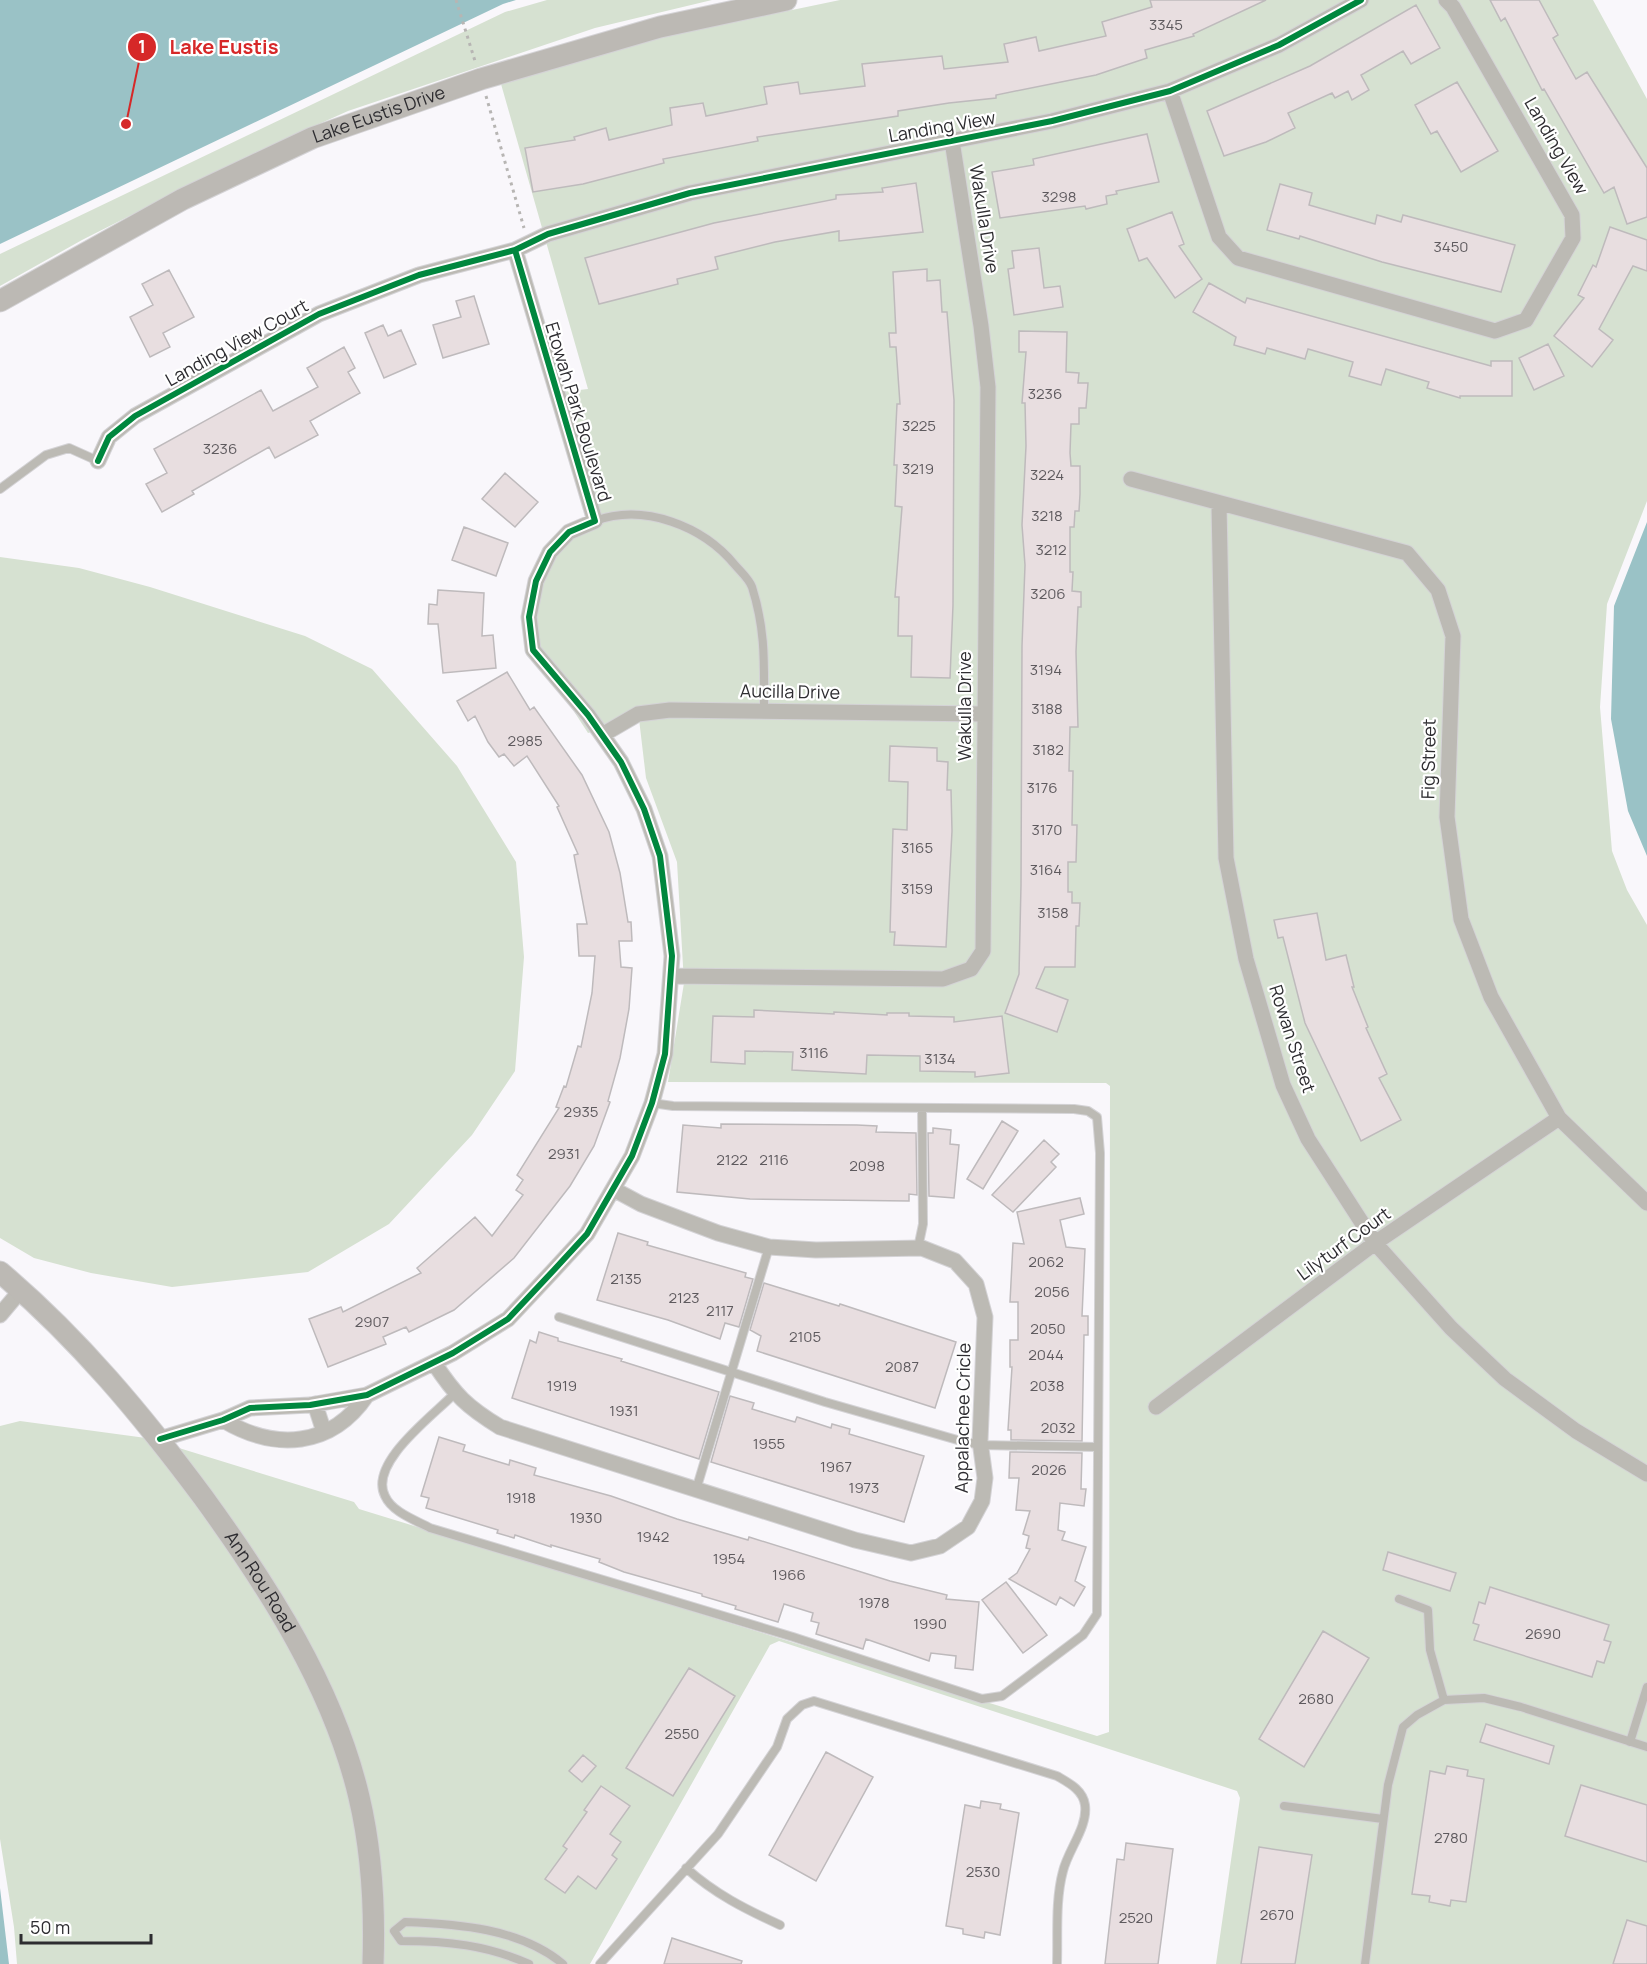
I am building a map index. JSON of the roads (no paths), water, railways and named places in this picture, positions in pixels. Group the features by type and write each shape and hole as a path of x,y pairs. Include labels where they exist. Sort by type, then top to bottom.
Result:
{"street":[{"name":"Lake Eustis Drive","path":"0,301 251,165 312,138 481,79 660,27 786,0"},
{"name":"Landing View","path":"515,250 548,234 690,193 923,144 952,141 1052,121 1170,91 1279,45 1361,0"},
{"name":"Landing View","path":"1170,91 1219,237 1238,258 1495,331 1526,320 1573,238 1572,215 1453,7 1446,0"},
{"name":"Wakulla Drive","path":"671,976 943,980 971,969 980,956 984,943 988,387 981,326 952,141"},
{"name":"Landing View Court","path":"98,461 109,437 135,416 319,314 419,275 515,250"},
{"name":"Etowah Park Boulevard","path":"160,1439 223,1420 250,1408 315,1404 367,1395 434,1363 508,1319 587,1234 615,1190 632,1156 652,1103 665,1054 672,956 660,856 644,808 621,762 533,650 529,617 536,580 550,552 569,532 595,522 515,250"},
{"name":"Fig Street","path":"1131,479 1219,505 1407,553 1438,590 1453,636 1447,817 1461,919 1491,997 1558,1118 1647,1203"},
{"name":"Rowan Street","path":"1219,505 1226,858 1246,959 1283,1085 1308,1139 1375,1243 1451,1328 1505,1379 1576,1431 1647,1474"},
{"name":"Aucilla Drive","path":"602,735 638,714 670,710 984,714"},
{"name":"Lilyturf Court","path":"1156,1407 1375,1243 1558,1118"},
{"name":"Appalachee Cricle","path":"434,1363 454,1394 474,1411 500,1427 855,1540 911,1553 940,1546 968,1527 982,1501 985,1478 981,1445 985,1317 976,1284 955,1261 918,1248 816,1250 769,1247 718,1233 641,1204 615,1190"},
{"name":"Ann Rou Road","path":"0,1272 37,1303 98,1366 160,1439 234,1540 293,1634 314,1675 341,1740 359,1797 384,1931 373,1964"},
{"path":"0,1315 21,1290"},
{"name":"Etowah Park Boulevard","path":"223,1420 279,1441 308,1439 336,1426 359,1407 367,1395"},
{"path":"315,1404 324,1432"}],"lane":[{"path":"0,489 46,455 69,448 98,461"},
{"path":"595,522 634,515 664,519 691,529 721,548 751,584 764,632 764,710"},
{"path":"454,1394 387,1464 382,1477 385,1497 400,1513 430,1528 793,1637 982,1699 1002,1696 1083,1635 1093,1624 1097,1614 1100,1153 1097,1117 1088,1111 1074,1109 673,1106 652,1103"},
{"path":"918,1248 922,1224 922,1108"},
{"path":"696,1490 769,1247"},
{"path":"559,1317 731,1370 825,1402 981,1445 1097,1447"},
{"path":"1399,1599 1428,1610 1430,1650 1444,1700"},
{"path":"1630,1742 1647,1687"},
{"path":"1365,1964 1390,1775 1403,1727 1417,1715 1444,1700 1484,1698 1521,1707 1647,1747"},
{"path":"600,1964 718,1834 777,1747 784,1725 794,1711 814,1701 824,1702 1057,1776 1079,1792 1085,1805 1083,1821 1060,1885 1057,1964"},
{"path":"1284,1806 1383,1818"},
{"path":"686,1868 724,1899 780,1926"},
{"path":"384,1931 405,1922 465,1926 522,1942 563,1964"},
{"path":"384,1931 401,1941 447,1941 482,1947 529,1964"}],"water":[{"path":"0,0 516,0 503,4 0,244"},
{"path":"1647,522 1647,856 1628,811 1611,719 1614,606"},
{"path":"0,1888 9,1964 0,1964"}],"place":[{"name":"Lake Eustis","path":"126,124"}]}
